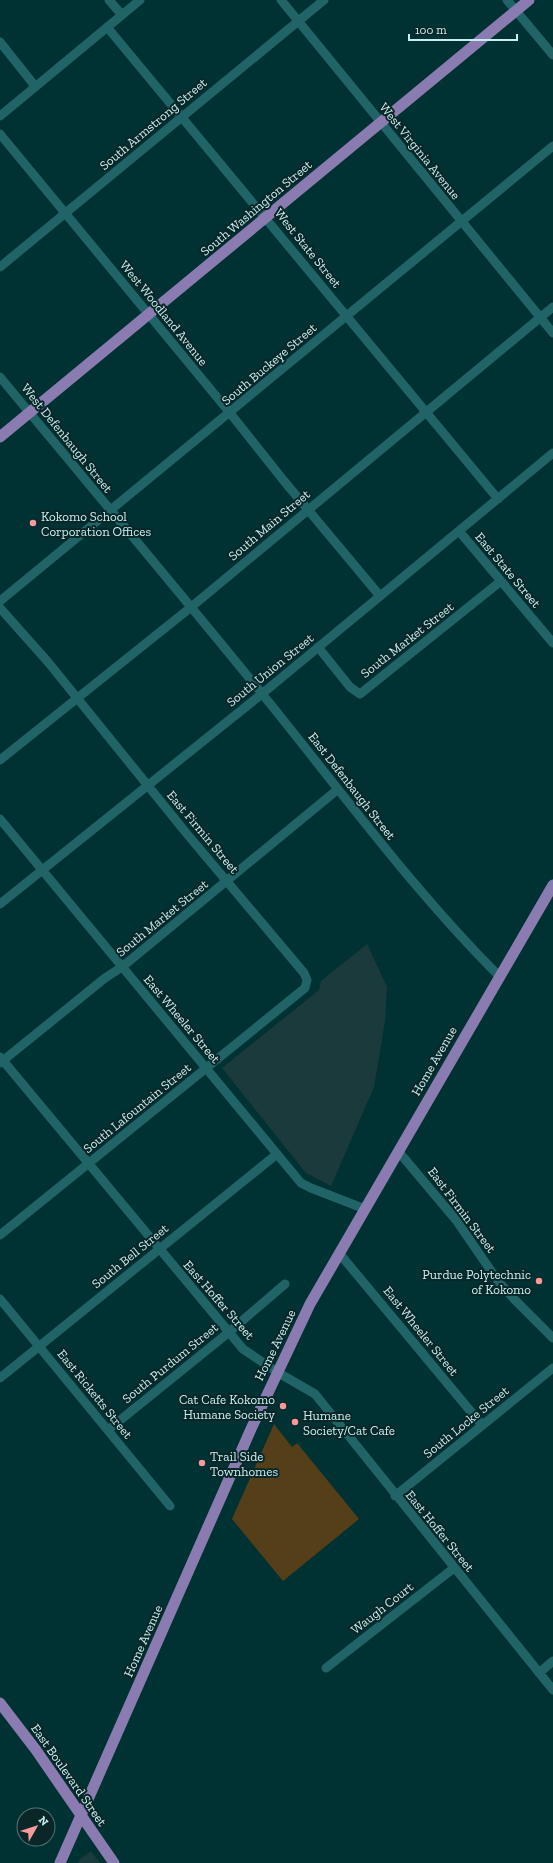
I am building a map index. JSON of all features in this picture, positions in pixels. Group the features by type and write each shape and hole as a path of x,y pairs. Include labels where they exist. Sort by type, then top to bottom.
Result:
{"main road":[{"name":"South Washington Street","path":"0,437 529,0"},
{"name":"Home Avenue","path":"60,1863 277,1372 310,1304 553,885"},
{"name":"East Boulevard Street","path":"0,1703 36,1750 114,1863"}],"street":[{"path":"109,0 122,16"},
{"path":"0,116 140,0"},
{"name":"West Virginia Avenue","path":"281,0 553,333"},
{"name":"South Armstrong Street","path":"0,267 324,0"},
{"path":"506,0 553,55"},
{"name":"West State Street","path":"107,27 266,217 425,412"},
{"path":"0,42 35,86"},
{"name":"West Woodland Avenue","path":"0,134 380,596"},
{"name":"South Buckeye Street","path":"0,601 553,146"},
{"name":"South Main Street","path":"0,760 190,608 553,307"},
{"name":"West Defenbaugh Street","path":"0,377 190,608"},
{"path":"425,412 498,499"},
{"name":"South Union Street","path":"0,904 262,694 553,453"},
{"name":"East State Street","path":"459,531 553,643"},
{"name":"South Market Street","path":"318,647 350,687 360,694 501,581"},
{"name":"East Firmin Street","path":"0,608 77,698 227,882 304,973 306,984"},
{"name":"East Defenbaugh Street","path":"190,608 262,694 383,847 453,928 499,976"},
{"name":"South Market Street","path":"1,1060 105,978 122,967 338,790"},
{"name":"East Wheeler Street","path":"0,819 301,1183 365,1209"},
{"name":"South Lafountain Street","path":"0,1235 305,988 306,984"},
{"name":"East Hoffer Street","path":"1,1060 228,1333 243,1349 277,1372 315,1394 371,1462 378,1476 553,1690"},
{"name":"East Firmin Street","path":"398,1151 456,1220 498,1280 514,1300 553,1338"},
{"name":"South Bell Street","path":"0,1378 277,1154"},
{"name":"East Wheeler Street","path":"339,1253 482,1426"},
{"name":"South Purdum Street","path":"108,1430 228,1333 285,1284"},
{"name":"East Ricketts Street","path":"0,1299 170,1506"},
{"name":"South Locke Street","path":"395,1496 553,1368"},
{"name":"Waugh Court","path":"326,1668 454,1568"},
{"path":"539,1673 553,1661"}],"shaded area":[{"path":"367,944 387,987 385,1021 374,1087 331,1186 306,1173 222,1068 319,990 321,981"},
{"path":"274,1424 292,1447 297,1443 359,1519 283,1581 232,1519"},
{"path":"91,1851 100,1863 78,1863 80,1859"}],"place":[{"name":"Kokomo School Corporation Offices","path":"33,523"},
{"name":"Purdue Polytechnic of Kokomo","path":"539,1281"},
{"name":"Cat Cafe Kokomo Humane Society","path":"283,1406"},
{"name":"Humane Society/Cat Cafe","path":"295,1422"},
{"name":"Trail Side Townhomes","path":"202,1463"}]}
